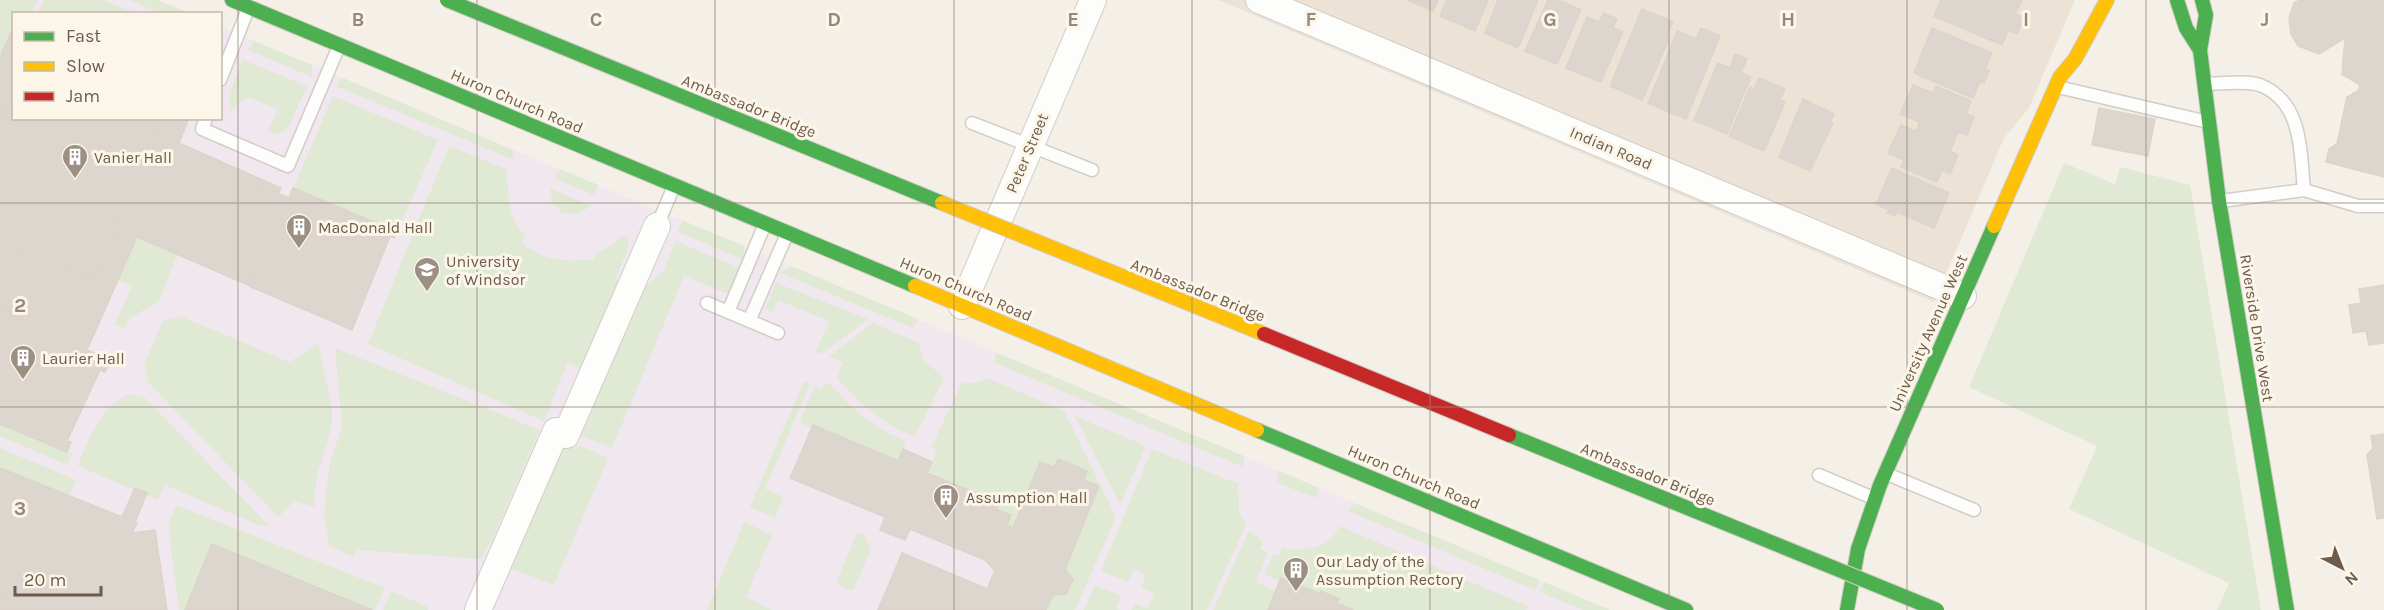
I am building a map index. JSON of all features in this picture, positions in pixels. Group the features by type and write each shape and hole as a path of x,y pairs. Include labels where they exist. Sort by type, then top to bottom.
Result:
{"main road":[{"name":"Huron Church Road","path":"232,0 1686,610"},
{"name":"Ambassador Bridge","path":"447,0 1937,610"},
{"name":"University Avenue West","path":"1847,610 1849,590 1859,549 1886,473 2057,82 2075,59 2108,0"},
{"name":"Riverside Drive West","path":"2177,0 2186,28 2200,50"},
{"name":"Riverside Drive West","path":"2202,0 2206,15 2200,50 2219,201 2287,610"},
{"name":"University Avenue West","path":"2057,82 2061,53"}],"street":[{"name":"Peter Street","path":"962,306 1093,0"},
{"name":"Indian Road","path":"1259,0 1963,296"},
{"path":"478,610 556,430 566,435 657,226"}],"lane":[{"path":"222,75 249,7"},
{"path":"205,120 202,129 288,166 339,45"},
{"path":"2057,82 2209,122"},
{"path":"2204,84 2259,85 2279,97 2296,120 2304,190"},
{"path":"972,123 1092,170"},
{"path":"657,226 674,185"},
{"path":"2219,201 2304,190 2358,206 2384,206"},
{"path":"728,312 766,223"},
{"path":"749,321 788,233"},
{"path":"707,303 778,333"},
{"path":"1886,473 1974,510"},
{"path":"1819,475 1876,499"}],"shaded area":[{"name":"University of Windsor","path":"0,0 157,0 187,12 12,12 12,120 222,120 222,27 1610,610 0,610"},
{"path":"1218,0 2075,0 2029,108 2004,138 1934,302"}],"green space":[{"path":"0,0 37,0 32,12 12,12 12,27 0,57"},
{"path":"44,0 103,0 133,12 38,12"},
{"path":"129,0 157,0 187,12 159,12"},
{"path":"254,41 312,65 312,77 248,50"},
{"path":"243,60 307,86 288,128 278,134 267,132 278,109 248,97 230,111 230,92"},
{"path":"343,78 513,150 514,160 336,86"},
{"path":"333,96 438,140 397,232 293,188"},
{"path":"449,146 506,169 511,212 526,237 521,242 538,253 564,260 594,259 595,254 612,245 622,235 629,237 627,253 615,279 621,282 584,369 567,363 544,421 368,344"},
{"path":"2064,163 2115,184 2120,167 2190,185 2261,610 2217,610 2229,583 2069,509 2097,446 1969,387"},
{"path":"560,169 598,185 594,195 554,178"},
{"path":"550,188 591,206 578,214 562,213 552,202"},
{"path":"682,220 744,246 744,260 678,232"},
{"path":"137,237 177,255 159,301 130,318 123,328 115,324 132,286 118,280"},
{"path":"675,241 740,268 729,294 684,276 612,448 581,436 641,291 664,270"},
{"path":"791,266 918,319 913,328 780,273"},
{"path":"776,283 868,319 822,354 816,351 829,321 778,300 773,312 765,309"},
{"path":"180,316 289,362 318,344 332,407 332,426 316,479 314,507 294,501 278,517 148,382 144,364 163,321"},
{"path":"873,323 919,343 923,359 944,378 915,437 892,426 872,412 837,378 843,363 829,356"},
{"path":"335,348 540,430 492,540 480,559 357,550 353,557 329,546 324,513 330,463 342,427"},
{"path":"997,353 1244,456 1243,467 993,362"},
{"path":"987,378 1064,411 1116,517 1075,610 1046,610 1053,595 1072,579 1065,569 1099,486 1084,480 1087,471 1058,459 1054,467 1040,462 1013,528 1007,525 1010,515 996,509 998,503 927,473 937,450 931,447 962,383 976,383"},
{"path":"804,381 810,384 765,489 783,497 775,518 750,507"},
{"path":"829,382 864,417 906,441 898,461 813,425 812,428 799,422 815,386 820,389"},
{"path":"129,394 145,398 269,526 261,526 165,485 158,500 78,466 91,434 103,416 119,400"},
{"path":"1075,416 1146,446 1120,504"},
{"path":"0,424 72,454 67,465 0,436"},
{"path":"564,439 608,458 554,585 507,567"},
{"path":"0,448 76,480 70,496 0,468"},
{"path":"1152,449 1238,484 1239,512 1246,525 1207,610 1132,610 1135,603 1147,609 1154,593 1141,587 1146,575 1134,569 1128,582 1101,571"},
{"path":"1279,471 1319,488 1316,498 1276,482"},
{"path":"1354,503 1540,580 1535,590 1348,511"},
{"path":"176,505 385,588 375,610 212,544 185,610 179,610 168,525"},
{"path":"744,522 772,535 746,597 772,610 707,610"},
{"path":"1339,526 1528,606 1526,610 1353,610 1337,603 1338,598 1322,592 1320,594 1281,578 1279,581 1264,574 1274,554 1279,556 1282,548 1307,549 1323,544 1330,540"},
{"path":"1249,531 1263,542 1260,549 1268,552 1256,582 1276,591 1268,610 1213,610"},
{"path":"857,533 865,535 871,549 853,591 838,585 837,580"},
{"path":"1544,582 1610,610 1583,610 1540,592"},
{"path":"1095,585 1121,596 1116,608 1119,610 1084,610"},
{"path":"391,591 428,607 428,610 383,610"}],"building":[{"path":"1408,0 1438,0 1433,11"},
{"path":"1447,0 1488,0 1475,31 1440,16"},
{"path":"1498,0 1538,0 1518,48 1485,33"},
{"path":"1548,0 1558,0 1581,10 1557,64 1525,51"},
{"path":"1941,0 2022,0 2015,14 2024,18 2017,34 2008,30 2002,45 1934,16"},
{"path":"2300,0 2384,0 2384,177 2326,162 2329,149 2337,144 2347,97 2358,91 2360,85 2342,74 2345,38 2319,54 2298,46 2291,34 2289,18 2294,3"},
{"path":"1642,9 1673,22 1667,36 1670,37 1642,100 1610,86"},
{"path":"1603,13 1617,19 1613,28 1623,32 1601,82 1566,68 1587,17 1599,22"},
{"path":"1701,28 1720,36 1686,119 1648,103 1677,31 1696,39"},
{"path":"1932,28 1992,53 1985,70 1989,71 1984,83 1980,81 1973,98 1914,73"},
{"path":"12,30 12,120 188,120 179,143 281,188 278,194 289,198 293,188 397,232 394,238 390,236 352,330 137,237 87,350 111,360 105,372 100,370 67,441 71,442 67,452 0,424 0,58"},
{"path":"1735,54 1747,59 1741,73 1751,77 1727,134 1694,120 1718,63 1730,68"},
{"path":"1759,78 1785,89 1780,100 1785,102 1764,151 1729,136 1750,87 1754,89"},
{"path":"1913,85 1933,93 1936,86 1971,101 1966,114 1974,117 1967,135 1958,132 1950,151 1958,155 1950,174 1942,170 1937,182 1901,167 1904,160 1888,153 1901,125 1916,131 1920,122 1900,114"},
{"name":"Vanier Hall","path":"12,97 12,120 165,121 160,134 153,131 150,140 165,146 133,220 120,214 116,222 122,225 116,238 110,236 103,254 108,256 102,270 96,268 93,277 84,273 81,278 69,273 71,268 54,261 52,266 39,261 41,255 23,248 21,253 9,248 12,243 0,238 0,124"},
{"path":"1803,99 1834,114 1830,122 1833,123 1810,171 1779,157"},
{"path":"2099,108 2155,119 2148,156 2092,145"},
{"path":"1892,168 1949,193 1934,228 1897,212 1895,216 1887,213 1889,210 1876,204"},
{"name":"MacDonald Hall","path":"258,185 289,198 293,188 348,211 343,221 374,235 341,313 310,300 305,310 251,287 255,278 225,265"},
{"path":"2384,285 2384,343 2369,345 2366,331 2353,333 2349,305 2361,303 2359,289"},
{"name":"Laurier Hall","path":"0,309 34,323 29,335 60,348 27,425 0,414"},
{"name":"Assumption Hall","path":"813,425 898,461 903,449 932,462 927,473 999,503 996,509 1011,515 1007,525 1013,528 1040,462 1054,467 1058,459 1087,471 1084,480 1099,486 1065,569 1073,579 1066,594 1053,595 1046,610 1005,610 982,600 995,571 985,560 910,529 905,540 880,530 885,517 790,478"},
{"path":"2384,434 2384,518 2377,519 2367,455 2373,448 2371,436"},
{"path":"0,468 137,523 132,533 155,530 167,610 34,610 0,596"},
{"path":"135,488 147,493 135,522 122,517"},
{"path":"212,544 372,610 185,610"},
{"path":"902,553 987,589 982,600 1005,610 878,610"},
{"name":"Our Lady of the Assumption Rectory","path":"1281,578 1339,599 1337,603 1353,610 1268,610"},
{"path":"0,596 34,610 0,610"}],"traffic: fast":[{"path":"232,0 915,286"},
{"path":"447,0 942,203"},
{"path":"2177,0 2186,28 2200,50"},
{"path":"2202,0 2206,15 2200,50 2219,201 2287,610"},
{"path":"1847,610 1858,549 1880,485 1994,226"},
{"path":"1257,430 1686,610"},
{"path":"1509,435 1937,610"}],"traffic: slow":[{"path":"1994,226 2060,77 2075,59 2107,0"},
{"path":"942,203 1264,334"},
{"path":"915,286 1257,430"}],"traffic: jam":[{"path":"1264,334 1509,435"}],"place":[{"name":"Vanier Hall","path":"75,180"},
{"name":"MacDonald Hall","path":"299,250"},
{"name":"University of Windsor","path":"427,293"},
{"name":"Laurier Hall","path":"23,381"},
{"name":"Assumption Hall","path":"946,520"},
{"name":"Our Lady of the Assumption Rectory","path":"1296,593"}]}
